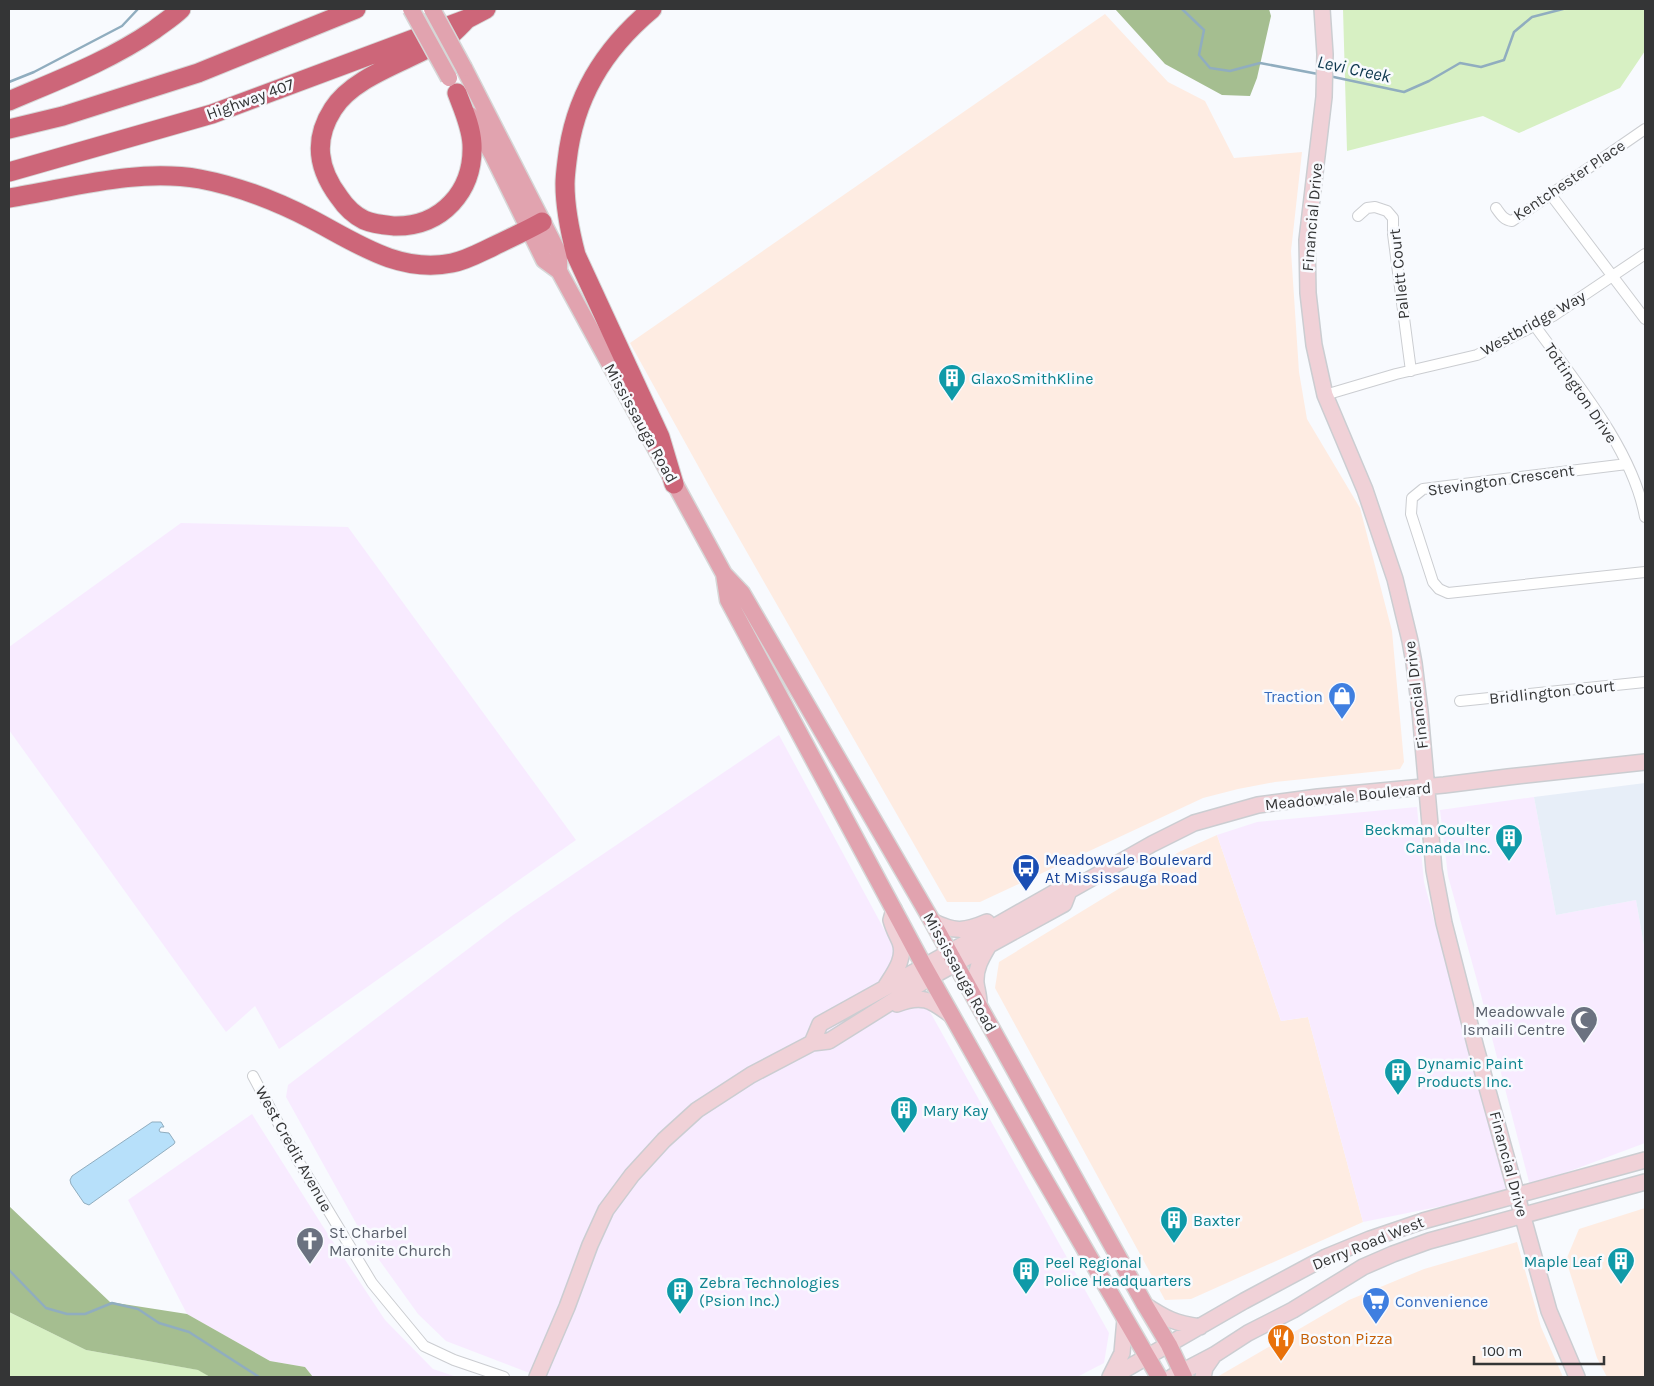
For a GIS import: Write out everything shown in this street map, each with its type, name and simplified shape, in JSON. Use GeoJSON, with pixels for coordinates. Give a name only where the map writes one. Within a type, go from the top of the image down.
{"type":"FeatureCollection","features":[{"type":"Feature","properties":{"kind":"highway"},"geometry":{"type":"LineString","coordinates":[[9,101],[103,60],[143,37],[181,9]]}},
{"type":"Feature","properties":{"kind":"highway"},"geometry":{"type":"LineString","coordinates":[[9,129],[63,116],[198,73],[356,9]]}},
{"type":"Feature","properties":{"kind":"highway","name":"Highway 407"},"geometry":{"type":"LineString","coordinates":[[9,172],[212,114],[467,18],[486,9]]}},
{"type":"Feature","properties":{"kind":"highway"},"geometry":{"type":"LineString","coordinates":[[652,9],[636,22],[603,61],[586,90],[572,126],[564,183],[570,230],[576,256],[660,437],[674,484]]}},
{"type":"Feature","properties":{"kind":"highway"},"geometry":{"type":"LineString","coordinates":[[453,86],[469,124],[472,144],[469,172],[464,187],[454,202],[433,218],[419,224],[406,226],[384,226],[364,220],[346,207],[330,186],[322,168],[321,140],[333,109],[366,79],[448,37],[467,18]]}},
{"type":"Feature","properties":{"kind":"highway"},"geometry":{"type":"LineString","coordinates":[[9,198],[137,176],[200,179],[252,193],[310,218],[358,245],[392,259],[409,264],[427,266],[453,263],[535,226]]}},
{"type":"Feature","properties":{"kind":"main road","name":"Mississauga Road"},"geometry":{"type":"LineString","coordinates":[[411,9],[453,86],[535,226]]}},
{"type":"Feature","properties":{"kind":"main road","name":"Mississauga Road"},"geometry":{"type":"LineString","coordinates":[[432,9],[464,68],[535,226],[544,260],[559,271],[724,574],[742,593],[932,921],[1169,1345],[1179,1375]]}},
{"type":"Feature","properties":{"kind":"main road","name":"Financial Drive"},"geometry":{"type":"LineString","coordinates":[[1322,9],[1325,54],[1324,97],[1307,240],[1307,270],[1314,345],[1325,395],[1365,490],[1396,579],[1414,663],[1434,870],[1444,923],[1476,1048],[1549,1311],[1577,1377]]}},
{"type":"Feature","properties":{"kind":"main road","name":"Mississauga Road"},"geometry":{"type":"LineString","coordinates":[[724,574],[728,600],[927,971],[1146,1358],[1159,1377]]}},
{"type":"Feature","properties":{"kind":"main road","name":"Meadowvale Boulevard"},"geometry":{"type":"LineString","coordinates":[[952,958],[1005,920],[1057,891],[1068,891],[1194,823],[1258,805],[1645,762]]}},
{"type":"Feature","properties":{"kind":"main road","name":"Meadowvale Boulevard"},"geometry":{"type":"LineString","coordinates":[[812,1043],[820,1024],[886,987],[927,971],[952,958],[989,945],[1064,904],[1068,891]]}},
{"type":"Feature","properties":{"kind":"main road"},"geometry":{"type":"LineString","coordinates":[[886,987],[900,962],[902,954],[900,943],[890,920],[894,909]]}},
{"type":"Feature","properties":{"kind":"main road"},"geometry":{"type":"LineString","coordinates":[[932,921],[948,929],[958,930],[974,927],[994,919],[1005,920]]}},
{"type":"Feature","properties":{"kind":"main road"},"geometry":{"type":"LineString","coordinates":[[980,1006],[976,982],[977,971],[989,945]]}},
{"type":"Feature","properties":{"kind":"main road","name":"Meadowvale Boulevard"},"geometry":{"type":"LineString","coordinates":[[537,1377],[606,1210],[632,1175],[664,1140],[697,1110],[752,1075],[812,1043],[830,1041],[884,1006],[927,971]]}},
{"type":"Feature","properties":{"kind":"main road"},"geometry":{"type":"LineString","coordinates":[[884,1006],[892,1006],[907,1000],[920,999],[936,1004],[953,1016]]}},
{"type":"Feature","properties":{"kind":"main road","name":"Derry Road West"},"geometry":{"type":"LineString","coordinates":[[1111,1377],[1244,1301],[1326,1257],[1362,1242],[1423,1220],[1645,1160]]}},
{"type":"Feature","properties":{"kind":"main road","name":"Derry Road West"},"geometry":{"type":"LineString","coordinates":[[1179,1375],[1248,1333],[1293,1310],[1363,1267],[1393,1254],[1429,1241],[1645,1182]]}},
{"type":"Feature","properties":{"kind":"main road"},"geometry":{"type":"LineString","coordinates":[[1145,1305],[1167,1320],[1200,1327]]}},
{"type":"Feature","properties":{"kind":"main road"},"geometry":{"type":"LineString","coordinates":[[1111,1377],[1122,1353],[1125,1319]]}},
{"type":"Feature","properties":{"kind":"main road"},"geometry":{"type":"LineString","coordinates":[[1203,1377],[1214,1354]]}},
{"type":"Feature","properties":{"kind":"street","name":"Kentchester Place"},"geometry":{"type":"LineString","coordinates":[[1496,208],[1504,218],[1512,221],[1645,129]]}},
{"type":"Feature","properties":{"kind":"street"},"geometry":{"type":"LineString","coordinates":[[1551,195],[1645,318]]}},
{"type":"Feature","properties":{"kind":"street","name":"Pallett Court"},"geometry":{"type":"LineString","coordinates":[[1358,216],[1367,208],[1375,207],[1386,211],[1393,218],[1393,234],[1412,371]]}},
{"type":"Feature","properties":{"kind":"street","name":"Westbridge Way"},"geometry":{"type":"LineString","coordinates":[[1325,395],[1477,355],[1553,316],[1645,254]]}},
{"type":"Feature","properties":{"kind":"street","name":"Tottington Drive"},"geometry":{"type":"LineString","coordinates":[[1535,326],[1599,414],[1627,464],[1642,502],[1645,517]]}},
{"type":"Feature","properties":{"kind":"street","name":"Stevington Crescent"},"geometry":{"type":"LineString","coordinates":[[1627,464],[1422,489],[1412,498],[1411,514],[1432,582],[1448,594],[1645,572]]}},
{"type":"Feature","properties":{"kind":"street","name":"Bridlington Court"},"geometry":{"type":"LineString","coordinates":[[1460,701],[1645,682]]}},
{"type":"Feature","properties":{"kind":"street","name":"West Credit Avenue"},"geometry":{"type":"LineString","coordinates":[[253,1076],[299,1162],[372,1283],[424,1346],[454,1360],[504,1377]]}},
{"type":"Feature","properties":{"kind":"shaded area"},"geometry":{"type":"Polygon","coordinates":[[[1105,14],[1168,82],[1205,101],[1234,158],[1302,152],[1291,251],[1299,372],[1307,419],[1360,508],[1392,631],[1404,762],[1400,769],[1275,782],[1203,798],[980,902],[947,902],[712,491],[630,343],[1105,14]]]}},
{"type":"Feature","properties":{"kind":"shaded area"},"geometry":{"type":"Polygon","coordinates":[[[181,523],[348,527],[576,840],[279,1049],[255,1006],[226,1032],[9,730],[9,647],[181,523]]]}},
{"type":"Feature","properties":{"kind":"shaded area"},"geometry":{"type":"Polygon","coordinates":[[[779,735],[885,931],[1109,1333],[1104,1363],[1077,1377],[540,1377],[446,1341],[418,1314],[367,1243],[286,1097],[288,1085],[513,915],[779,735]]]}},
{"type":"Feature","properties":{"kind":"shaded area"},"geometry":{"type":"Polygon","coordinates":[[[1645,783],[1645,951],[1636,900],[1556,915],[1534,797],[1645,783]]]}},
{"type":"Feature","properties":{"kind":"shaded area"},"geometry":{"type":"Polygon","coordinates":[[[1534,797],[1556,915],[1636,900],[1645,951],[1645,1143],[1530,1186],[1448,876],[1440,810],[1534,797]]]}},
{"type":"Feature","properties":{"kind":"shaded area"},"geometry":{"type":"Polygon","coordinates":[[[1417,807],[1424,882],[1507,1193],[1363,1222],[1308,1017],[1281,1021],[1217,835],[1257,822],[1417,807]]]}},
{"type":"Feature","properties":{"kind":"shaded area"},"geometry":{"type":"Polygon","coordinates":[[[1217,835],[1281,1021],[1308,1017],[1363,1222],[1191,1299],[1165,1300],[995,988],[999,962],[1179,852],[1217,835]]]}},
{"type":"Feature","properties":{"kind":"shaded area"},"geometry":{"type":"Polygon","coordinates":[[[252,1114],[385,1320],[433,1369],[457,1377],[313,1377],[305,1367],[270,1361],[187,1314],[128,1200],[252,1114]]]}},
{"type":"Feature","properties":{"kind":"shaded area"},"geometry":{"type":"Polygon","coordinates":[[[1645,1208],[1645,1377],[1607,1377],[1597,1358],[1566,1260],[1579,1229],[1645,1208]]]}},
{"type":"Feature","properties":{"kind":"shaded area"},"geometry":{"type":"Polygon","coordinates":[[[1517,1242],[1541,1327],[1563,1377],[1217,1377],[1349,1300],[1424,1269],[1517,1242]]]}},
{"type":"Feature","properties":{"kind":"green space"},"geometry":{"type":"Polygon","coordinates":[[[1115,9],[1269,9],[1271,16],[1257,78],[1250,96],[1222,95],[1165,64],[1115,9]]]}},
{"type":"Feature","properties":{"kind":"green space"},"geometry":{"type":"Polygon","coordinates":[[[1343,9],[1645,9],[1645,51],[1620,88],[1519,133],[1483,116],[1347,151],[1343,9]]]}},
{"type":"Feature","properties":{"kind":"green space"},"geometry":{"type":"Polygon","coordinates":[[[9,1206],[110,1302],[187,1314],[270,1361],[305,1367],[313,1377],[210,1377],[198,1370],[86,1350],[9,1312],[9,1206]]]}},
{"type":"Feature","properties":{"kind":"green space"},"geometry":{"type":"Polygon","coordinates":[[[9,1312],[86,1350],[199,1370],[210,1377],[9,1377],[9,1312]]]}},
{"type":"Feature","properties":{"kind":"water"},"geometry":{"type":"Polygon","coordinates":[[[152,1122],[161,1122],[164,1127],[161,1127],[160,1132],[169,1133],[175,1142],[174,1144],[89,1205],[84,1203],[71,1184],[72,1176],[152,1122]]]}},
{"type":"Feature","properties":{"kind":"waterway"},"geometry":{"type":"LineString","coordinates":[[9,82],[34,72],[122,26],[138,9]]}},
{"type":"Feature","properties":{"kind":"waterway","name":"Levi Creek"},"geometry":{"type":"LineString","coordinates":[[1182,9],[1204,30],[1199,55],[1210,68],[1230,71],[1260,63],[1318,74]]}},
{"type":"Feature","properties":{"kind":"waterway","name":"Levi Creek"},"geometry":{"type":"LineString","coordinates":[[1329,76],[1404,92],[1429,81],[1460,63],[1481,67],[1504,60],[1514,32],[1532,17],[1563,9]]}},
{"type":"Feature","properties":{"kind":"waterway"},"geometry":{"type":"LineString","coordinates":[[9,1270],[46,1308],[67,1314],[85,1314],[112,1303],[138,1309],[159,1323],[189,1332],[259,1377]]}},
{"type":"Feature","properties":{"kind":"place","name":"GlaxoSmithKline"},"geometry":{"type":"Point","coordinates":[952,402]}},
{"type":"Feature","properties":{"kind":"place","name":"Traction"},"geometry":{"type":"Point","coordinates":[1342,720]}},
{"type":"Feature","properties":{"kind":"place","name":"Beckman Coulter Canada Inc."},"geometry":{"type":"Point","coordinates":[1509,862]}},
{"type":"Feature","properties":{"kind":"place","name":"Meadowvale Boulevard At Mississauga Road"},"geometry":{"type":"Point","coordinates":[1026,892]}},
{"type":"Feature","properties":{"kind":"place","name":"Meadowvale Ismaili Centre"},"geometry":{"type":"Point","coordinates":[1584,1044]}},
{"type":"Feature","properties":{"kind":"place","name":"Dynamic Paint Products Inc."},"geometry":{"type":"Point","coordinates":[1398,1096]}},
{"type":"Feature","properties":{"kind":"place","name":"Mary Kay"},"geometry":{"type":"Point","coordinates":[904,1134]}},
{"type":"Feature","properties":{"kind":"place","name":"Baxter"},"geometry":{"type":"Point","coordinates":[1174,1244]}},
{"type":"Feature","properties":{"kind":"place","name":"St. Charbel Maronite Church"},"geometry":{"type":"Point","coordinates":[310,1265]}},
{"type":"Feature","properties":{"kind":"place","name":"Maple Leaf"},"geometry":{"type":"Point","coordinates":[1621,1285]}},
{"type":"Feature","properties":{"kind":"place","name":"Peel Regional Police Headquarters"},"geometry":{"type":"Point","coordinates":[1026,1295]}},
{"type":"Feature","properties":{"kind":"place","name":"Zebra Technologies (Psion Inc.)"},"geometry":{"type":"Point","coordinates":[680,1315]}},
{"type":"Feature","properties":{"kind":"place","name":"Convenience"},"geometry":{"type":"Point","coordinates":[1376,1325]}},
{"type":"Feature","properties":{"kind":"place","name":"Boston Pizza"},"geometry":{"type":"Point","coordinates":[1281,1362]}}]}
